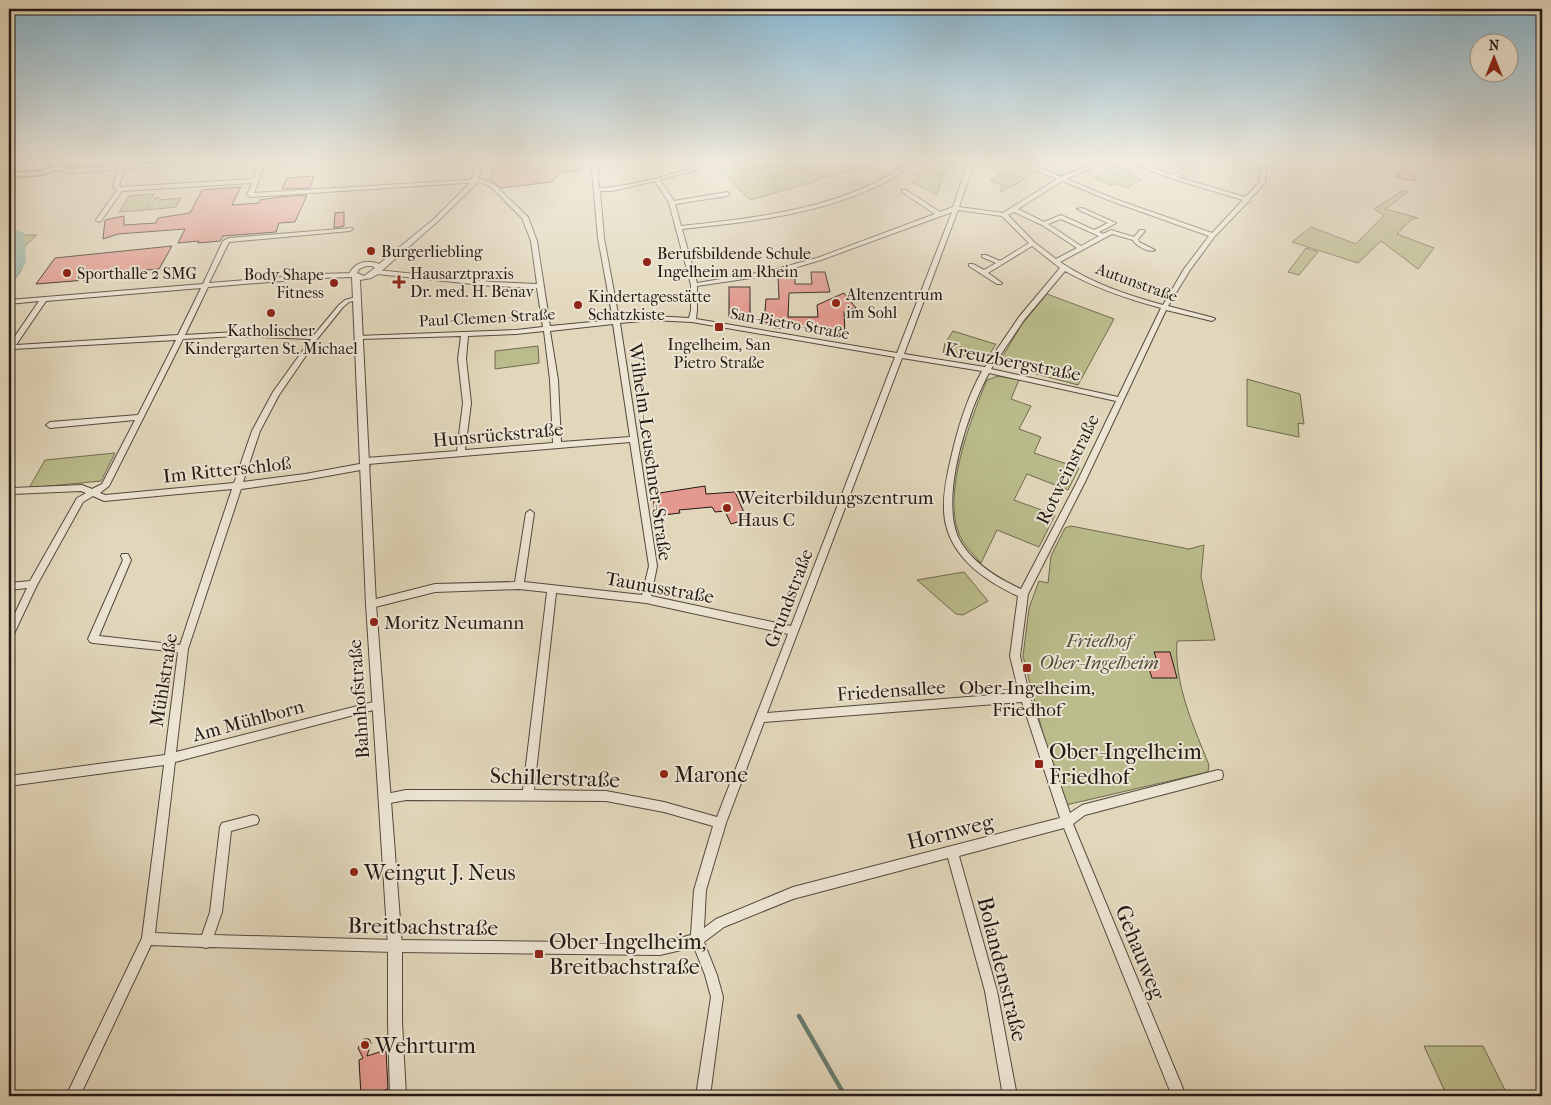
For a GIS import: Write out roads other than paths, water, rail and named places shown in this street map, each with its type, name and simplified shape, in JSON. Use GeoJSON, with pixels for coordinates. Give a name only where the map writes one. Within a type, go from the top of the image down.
{"type":"FeatureCollection","features":[{"type":"Feature","properties":{"kind":"street"},"geometry":{"type":"LineString","coordinates":[[99,220],[105,212]]}},
{"type":"Feature","properties":{"kind":"street"},"geometry":{"type":"LineString","coordinates":[[356,299],[375,270],[446,212]]}},
{"type":"Feature","properties":{"kind":"street"},"geometry":{"type":"LineString","coordinates":[[519,212],[525,217],[534,241],[554,380],[557,445]]}},
{"type":"Feature","properties":{"kind":"street","name":"Wilhelm-Leuschner-Straße"},"geometry":{"type":"LineString","coordinates":[[598,212],[652,566],[646,599]]}},
{"type":"Feature","properties":{"kind":"street"},"geometry":{"type":"LineString","coordinates":[[674,212],[694,285],[692,320]]}},
{"type":"Feature","properties":{"kind":"street"},"geometry":{"type":"LineString","coordinates":[[678,228],[752,219],[785,212]]}},
{"type":"Feature","properties":{"kind":"street"},"geometry":{"type":"LineString","coordinates":[[935,212],[939,214]]}},
{"type":"Feature","properties":{"kind":"street"},"geometry":{"type":"LineString","coordinates":[[694,285],[778,271],[819,259],[946,212]]}},
{"type":"Feature","properties":{"kind":"street","name":"Grundstraße"},"geometry":{"type":"LineString","coordinates":[[697,940],[700,890],[720,823],[955,212]]}},
{"type":"Feature","properties":{"kind":"street"},"geometry":{"type":"LineString","coordinates":[[980,212],[1004,215],[1009,212]]}},
{"type":"Feature","properties":{"kind":"street","name":"Autunstraße"},"geometry":{"type":"LineString","coordinates":[[1018,212],[1044,224],[1081,248]]}},
{"type":"Feature","properties":{"kind":"street","name":"Autunstraße"},"geometry":{"type":"LineString","coordinates":[[1087,212],[1113,222],[1094,232]]}},
{"type":"Feature","properties":{"kind":"street"},"geometry":{"type":"LineString","coordinates":[[1146,212],[1213,235]]}},
{"type":"Feature","properties":{"kind":"street","name":"Rotweinstraße"},"geometry":{"type":"LineString","coordinates":[[1067,822],[1025,697],[1015,656],[1023,594],[1164,308],[1186,269],[1213,235],[1236,212]]}},
{"type":"Feature","properties":{"kind":"street","name":"Autunstraße"},"geometry":{"type":"LineString","coordinates":[[1004,215],[1032,244],[1064,268],[1106,288],[1164,308],[1212,319]]}},
{"type":"Feature","properties":{"kind":"street","name":"Autunstraße"},"geometry":{"type":"LineString","coordinates":[[1044,224],[1061,217],[1103,236]]}},
{"type":"Feature","properties":{"kind":"street"},"geometry":{"type":"LineString","coordinates":[[9,635],[33,584],[80,500],[105,486],[228,240],[350,229]]}},
{"type":"Feature","properties":{"kind":"street"},"geometry":{"type":"LineString","coordinates":[[1135,239],[1142,231]]}},
{"type":"Feature","properties":{"kind":"street","name":"Autunstraße"},"geometry":{"type":"LineString","coordinates":[[1056,262],[1111,232],[1135,239],[1137,243],[1152,250]]}},
{"type":"Feature","properties":{"kind":"street"},"geometry":{"type":"LineString","coordinates":[[984,273],[1032,244]]}},
{"type":"Feature","properties":{"kind":"street"},"geometry":{"type":"LineString","coordinates":[[984,256],[1000,263]]}},
{"type":"Feature","properties":{"kind":"street"},"geometry":{"type":"LineString","coordinates":[[355,274],[362,265],[375,270],[492,284],[541,286]]}},
{"type":"Feature","properties":{"kind":"street"},"geometry":{"type":"LineString","coordinates":[[971,265],[999,283]]}},
{"type":"Feature","properties":{"kind":"street"},"geometry":{"type":"LineString","coordinates":[[1023,594],[993,578],[974,563],[960,548],[949,523],[947,509],[960,436],[966,415],[987,370],[1028,308],[1064,268]]}},
{"type":"Feature","properties":{"kind":"street"},"geometry":{"type":"LineString","coordinates":[[9,302],[355,274],[375,270]]}},
{"type":"Feature","properties":{"kind":"street","name":"Bahnhofstraße"},"geometry":{"type":"LineString","coordinates":[[355,274],[377,705],[395,946],[395,1022],[398,1096]]}},
{"type":"Feature","properties":{"kind":"street","name":"Mühlstraße"},"geometry":{"type":"LineString","coordinates":[[72,1096],[148,939],[183,649],[256,431],[276,394],[316,337],[344,303],[356,299]]}},
{"type":"Feature","properties":{"kind":"street"},"geometry":{"type":"LineString","coordinates":[[10,349],[42,300]]}},
{"type":"Feature","properties":{"kind":"street","name":"San-Pietro-Straße"},"geometry":{"type":"LineString","coordinates":[[616,320],[652,318],[692,320],[900,356]]}},
{"type":"Feature","properties":{"kind":"street","name":"Paul-Clemen-Straße"},"geometry":{"type":"LineString","coordinates":[[359,337],[546,330],[616,320]]}},
{"type":"Feature","properties":{"kind":"street"},"geometry":{"type":"LineString","coordinates":[[460,454],[467,403],[462,359],[465,333]]}},
{"type":"Feature","properties":{"kind":"street"},"geometry":{"type":"LineString","coordinates":[[10,349],[236,334],[316,337]]}},
{"type":"Feature","properties":{"kind":"street","name":"Kreuzbergstraße"},"geometry":{"type":"LineString","coordinates":[[900,356],[987,370],[1120,400]]}},
{"type":"Feature","properties":{"kind":"street"},"geometry":{"type":"LineString","coordinates":[[50,424],[139,417]]}},
{"type":"Feature","properties":{"kind":"street","name":"Hunsrückstraße"},"geometry":{"type":"LineString","coordinates":[[366,464],[633,439]]}},
{"type":"Feature","properties":{"kind":"street","name":"Im Ritterschloß"},"geometry":{"type":"LineString","coordinates":[[12,492],[82,488],[104,498],[238,486],[304,477],[366,464]]}},
{"type":"Feature","properties":{"kind":"street"},"geometry":{"type":"LineString","coordinates":[[519,585],[530,514]]}},
{"type":"Feature","properties":{"kind":"street"},"geometry":{"type":"LineString","coordinates":[[125,556],[126,560],[93,639],[183,649]]}},
{"type":"Feature","properties":{"kind":"street"},"geometry":{"type":"LineString","coordinates":[[9,586],[33,584]]}},
{"type":"Feature","properties":{"kind":"street","name":"Taunusstraße"},"geometry":{"type":"LineString","coordinates":[[371,604],[435,588],[519,585],[646,599],[794,631]]}},
{"type":"Feature","properties":{"kind":"street"},"geometry":{"type":"LineString","coordinates":[[528,794],[552,588]]}},
{"type":"Feature","properties":{"kind":"street","name":"Friedensallee"},"geometry":{"type":"LineString","coordinates":[[760,718],[1025,697]]}},
{"type":"Feature","properties":{"kind":"street","name":"Am Mühlborn"},"geometry":{"type":"LineString","coordinates":[[9,781],[169,759],[377,705]]}},
{"type":"Feature","properties":{"kind":"street","name":"Hornweg"},"geometry":{"type":"LineString","coordinates":[[697,940],[720,923],[793,892],[1067,822],[1082,810],[1218,775]]}},
{"type":"Feature","properties":{"kind":"street","name":"Schillerstraße"},"geometry":{"type":"LineString","coordinates":[[385,799],[398,795],[528,794],[606,796],[664,807],[720,823]]}},
{"type":"Feature","properties":{"kind":"street"},"geometry":{"type":"LineString","coordinates":[[206,942],[216,912],[226,827],[253,820]]}},
{"type":"Feature","properties":{"kind":"street","name":"Gehauweg"},"geometry":{"type":"LineString","coordinates":[[1067,822],[1179,1096]]}},
{"type":"Feature","properties":{"kind":"street","name":"Bolandenstraße"},"geometry":{"type":"LineString","coordinates":[[952,852],[991,990],[1010,1096]]}},
{"type":"Feature","properties":{"kind":"street","name":"Breitbachstraße"},"geometry":{"type":"LineString","coordinates":[[148,939],[395,946],[660,949],[697,940]]}},
{"type":"Feature","properties":{"kind":"street"},"geometry":{"type":"LineString","coordinates":[[697,940],[712,975],[717,997],[703,1096]]}},
{"type":"Feature","properties":{"kind":"waterway"},"geometry":{"type":"LineString","coordinates":[[9,230],[18,233],[20,262],[9,278]]}},
{"type":"Feature","properties":{"kind":"waterway"},"geometry":{"type":"LineString","coordinates":[[799,1016],[845,1096]]}},
{"type":"Feature","properties":{"kind":"place","name":"Burgerliebling"},"geometry":{"type":"Point","coordinates":[371,251]}},
{"type":"Feature","properties":{"kind":"place","name":"Berufsbildende Schule Ingelheim am Rhein"},"geometry":{"type":"Point","coordinates":[647,262]}},
{"type":"Feature","properties":{"kind":"place","name":"Sporthalle 2 SMG"},"geometry":{"type":"Point","coordinates":[67,273]}},
{"type":"Feature","properties":{"kind":"place","name":"Hausarztpraxis Dr. med. H. Benav"},"geometry":{"type":"Point","coordinates":[399,282]}},
{"type":"Feature","properties":{"kind":"place","name":"Body Shape Fitness"},"geometry":{"type":"Point","coordinates":[334,283]}},
{"type":"Feature","properties":{"kind":"place","name":"Altenzentrum im Sohl"},"geometry":{"type":"Point","coordinates":[836,303]}},
{"type":"Feature","properties":{"kind":"place","name":"Kindertagesstätte Schatzkiste"},"geometry":{"type":"Point","coordinates":[578,305]}},
{"type":"Feature","properties":{"kind":"place","name":"Katholischer Kindergarten St. Michael"},"geometry":{"type":"Point","coordinates":[271,313]}},
{"type":"Feature","properties":{"kind":"place","name":"Ingelheim, San Pietro Straße"},"geometry":{"type":"Point","coordinates":[719,327]}},
{"type":"Feature","properties":{"kind":"place","name":"Weiterbildungszentrum Haus C"},"geometry":{"type":"Point","coordinates":[727,508]}},
{"type":"Feature","properties":{"kind":"place","name":"Moritz Neumann"},"geometry":{"type":"Point","coordinates":[374,622]}},
{"type":"Feature","properties":{"kind":"place","name":"Ober-Ingelheim, Friedhof"},"geometry":{"type":"Point","coordinates":[1027,668]}},
{"type":"Feature","properties":{"kind":"place","name":"Ober-Ingelheim Friedhof"},"geometry":{"type":"Point","coordinates":[1039,764]}},
{"type":"Feature","properties":{"kind":"place","name":"Marone"},"geometry":{"type":"Point","coordinates":[664,774]}},
{"type":"Feature","properties":{"kind":"place","name":"Weingut J. Neus"},"geometry":{"type":"Point","coordinates":[354,872]}},
{"type":"Feature","properties":{"kind":"place","name":"Ober-Ingelheim, Breitbachstraße"},"geometry":{"type":"Point","coordinates":[539,954]}},
{"type":"Feature","properties":{"kind":"place","name":"Wehrturm"},"geometry":{"type":"Point","coordinates":[365,1045]}},
{"type":"Feature","properties":{"kind":"park label","name":"Friedhof Ober-Ingelheim"},"geometry":{"type":"Point","coordinates":[1099,651]}}]}
